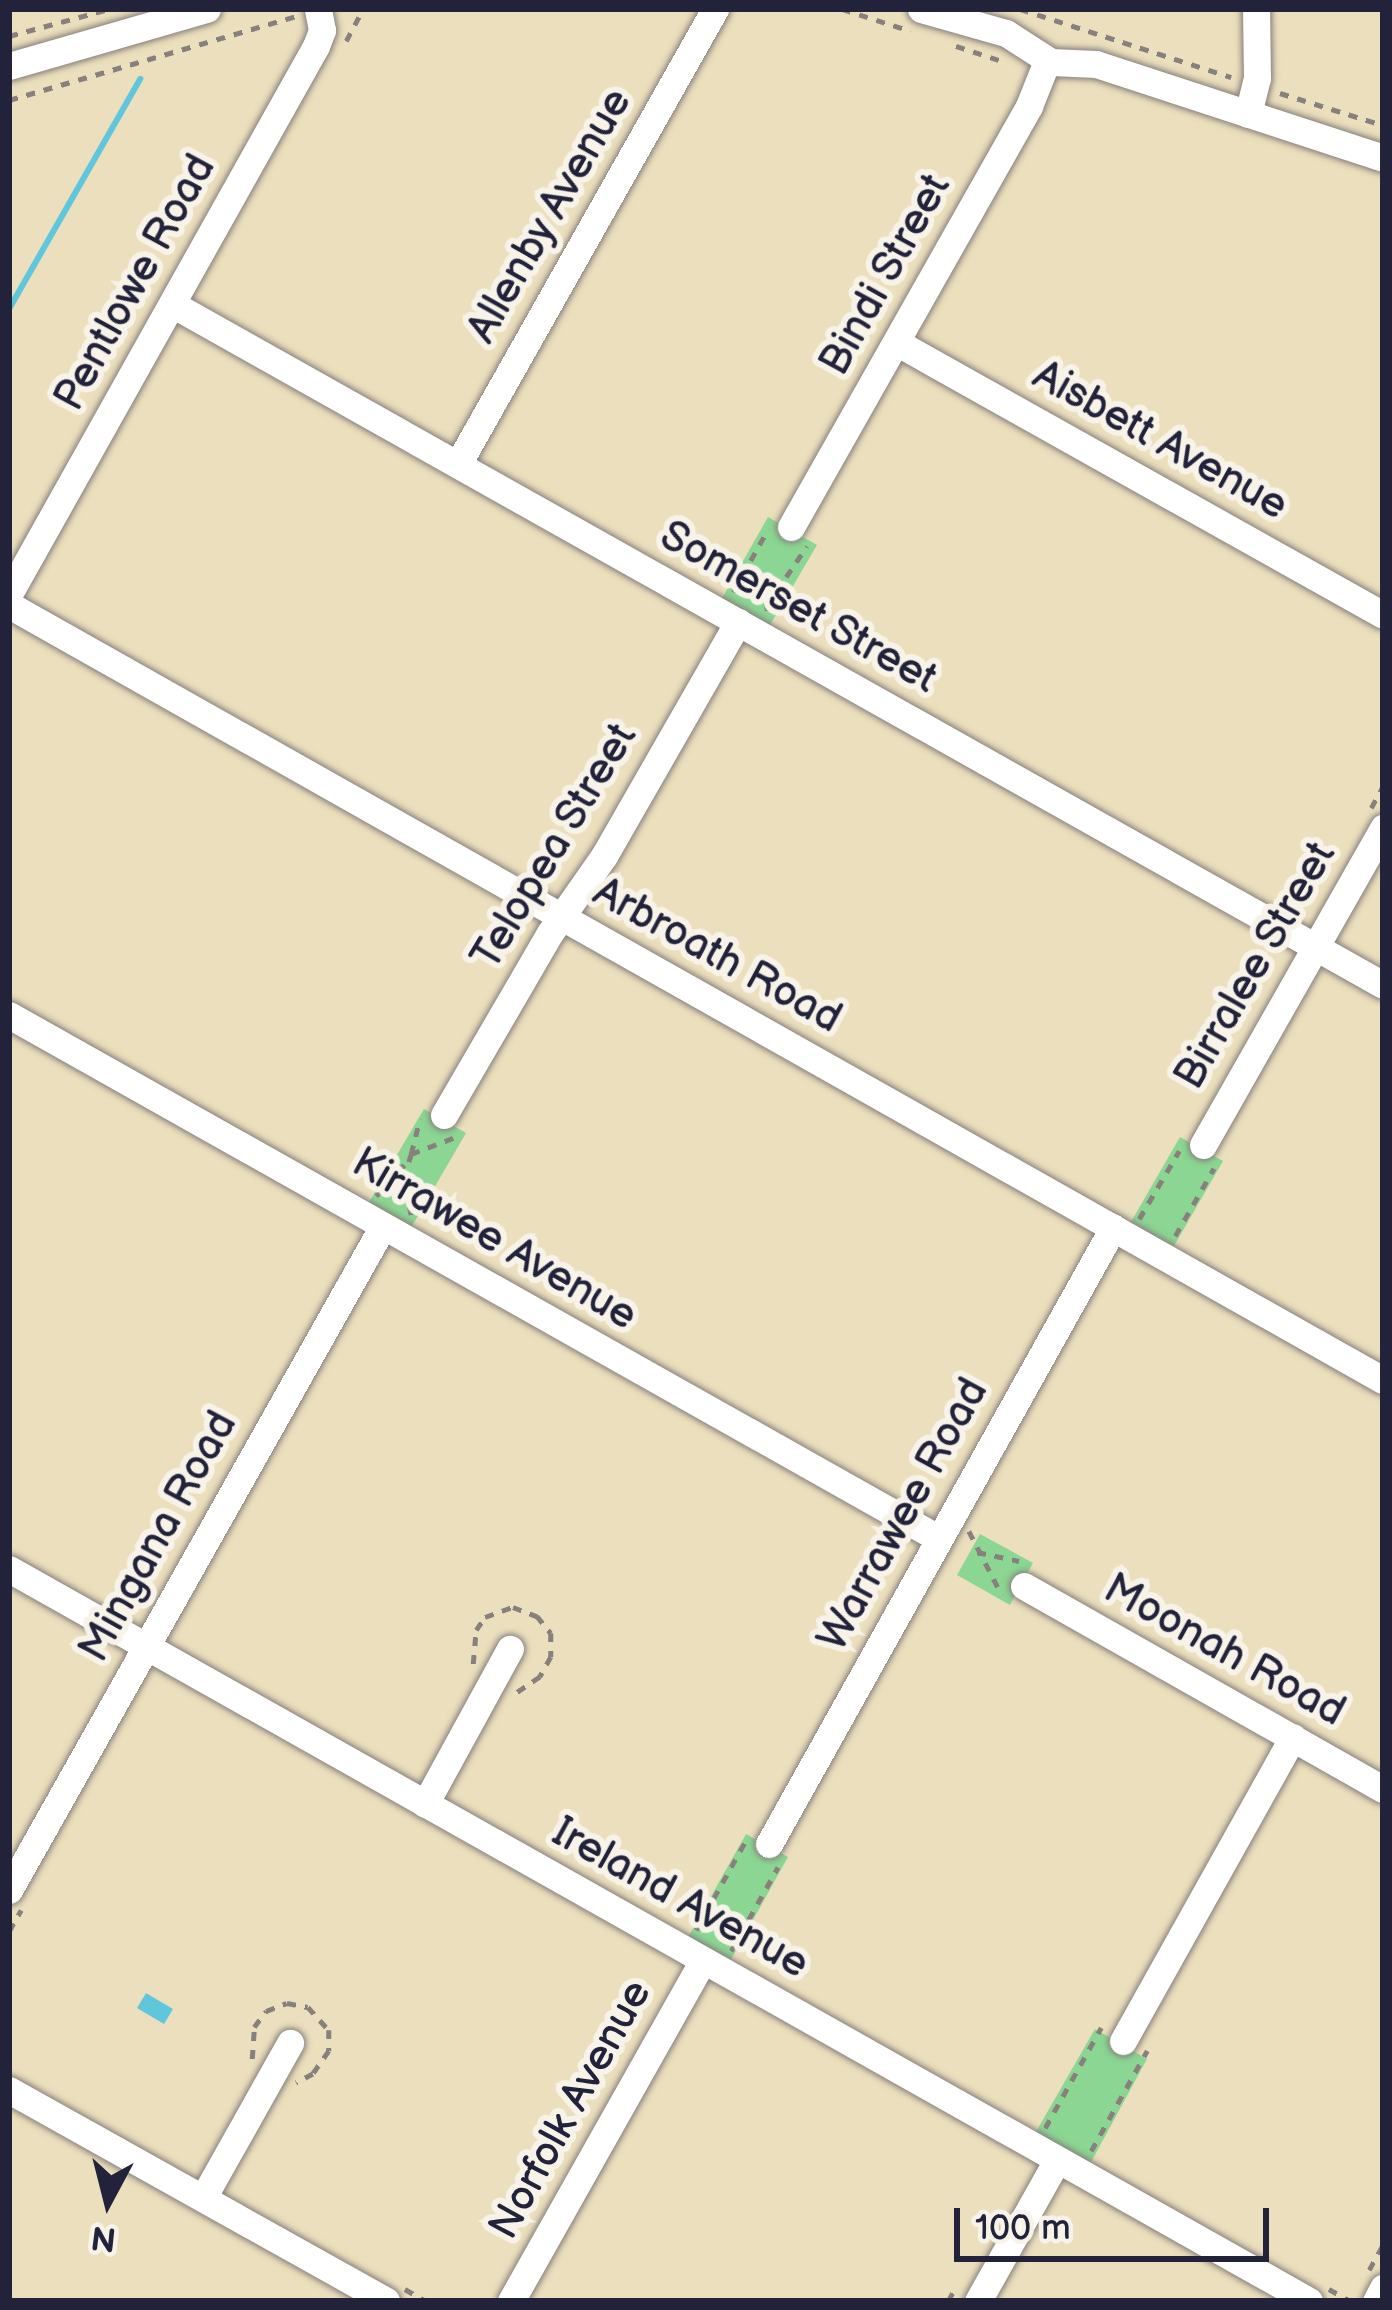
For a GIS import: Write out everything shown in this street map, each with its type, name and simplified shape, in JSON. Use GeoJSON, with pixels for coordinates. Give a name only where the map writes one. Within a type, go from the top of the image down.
{"type":"FeatureCollection","features":[{"type":"Feature","properties":{"kind":"street"},"geometry":{"type":"LineString","coordinates":[[9,66],[151,18],[207,9]]}},
{"type":"Feature","properties":{"kind":"street","name":"Allenby Avenue"},"geometry":{"type":"LineString","coordinates":[[458,464],[715,9]]}},
{"type":"Feature","properties":{"kind":"street"},"geometry":{"type":"LineString","coordinates":[[921,9],[1006,33],[1047,61],[1096,64],[1383,158]]}},
{"type":"Feature","properties":{"kind":"street"},"geometry":{"type":"LineString","coordinates":[[1248,114],[1256,78],[1256,9]]}},
{"type":"Feature","properties":{"kind":"street","name":"Pentlowe Road"},"geometry":{"type":"LineString","coordinates":[[9,594],[320,39],[312,11]]}},
{"type":"Feature","properties":{"kind":"street","name":"Bindi Street"},"geometry":{"type":"LineString","coordinates":[[791,527],[1029,106],[1047,61]]}},
{"type":"Feature","properties":{"kind":"street","name":"Somerset Street"},"geometry":{"type":"LineString","coordinates":[[172,304],[750,622],[1383,985]]}},
{"type":"Feature","properties":{"kind":"street","name":"Aisbett Avenue"},"geometry":{"type":"LineString","coordinates":[[896,342],[1383,615]]}},
{"type":"Feature","properties":{"kind":"street","name":"Arbroath Road"},"geometry":{"type":"LineString","coordinates":[[9,605],[1383,1380]]}},
{"type":"Feature","properties":{"kind":"street","name":"Telopea Street"},"geometry":{"type":"LineString","coordinates":[[444,1115],[562,916],[750,622]]}},
{"type":"Feature","properties":{"kind":"street","name":"Birralee Street"},"geometry":{"type":"LineString","coordinates":[[1202,1145],[1383,828]]}},
{"type":"Feature","properties":{"kind":"street","name":"Kirrawee Avenue"},"geometry":{"type":"LineString","coordinates":[[9,1015],[377,1216],[938,1538]]}},
{"type":"Feature","properties":{"kind":"street","name":"Mingana Road"},"geometry":{"type":"LineString","coordinates":[[9,1890],[377,1216]]}},
{"type":"Feature","properties":{"kind":"street","name":"Warrawee Road"},"geometry":{"type":"LineString","coordinates":[[769,1844],[1113,1228]]}},
{"type":"Feature","properties":{"kind":"street","name":"Ireland Avenue"},"geometry":{"type":"LineString","coordinates":[[9,1569],[1309,2301]]}},
{"type":"Feature","properties":{"kind":"street","name":"Moonah Road"},"geometry":{"type":"LineString","coordinates":[[1024,1586],[1383,1789]]}},
{"type":"Feature","properties":{"kind":"street"},"geometry":{"type":"LineString","coordinates":[[425,1804],[510,1649]]}},
{"type":"Feature","properties":{"kind":"street"},"geometry":{"type":"LineString","coordinates":[[1123,2041],[1293,1737]]}},
{"type":"Feature","properties":{"kind":"street","name":"Norfolk Avenue"},"geometry":{"type":"LineString","coordinates":[[511,2301],[703,1960]]}},
{"type":"Feature","properties":{"kind":"street"},"geometry":{"type":"LineString","coordinates":[[203,2198],[290,2043]]}},
{"type":"Feature","properties":{"kind":"street"},"geometry":{"type":"LineString","coordinates":[[9,2090],[386,2301]]}},
{"type":"Feature","properties":{"kind":"street"},"geometry":{"type":"LineString","coordinates":[[978,2301],[1057,2160]]}},
{"type":"Feature","properties":{"kind":"street"},"geometry":{"type":"LineString","coordinates":[[1376,2301],[1383,2288]]}},
{"type":"Feature","properties":{"kind":"path"},"geometry":{"type":"LineString","coordinates":[[9,36],[109,9]]}},
{"type":"Feature","properties":{"kind":"path"},"geometry":{"type":"LineString","coordinates":[[1020,9],[1235,79]]}},
{"type":"Feature","properties":{"kind":"path"},"geometry":{"type":"LineString","coordinates":[[9,100],[312,11]]}},
{"type":"Feature","properties":{"kind":"path"},"geometry":{"type":"LineString","coordinates":[[1276,92],[1383,125]]}},
{"type":"Feature","properties":{"kind":"path"},"geometry":{"type":"LineString","coordinates":[[750,622],[770,605],[763,584]]}},
{"type":"Feature","properties":{"kind":"path"},"geometry":{"type":"LineString","coordinates":[[377,1216],[391,1173],[406,1164]]}},
{"type":"Feature","properties":{"kind":"green space"},"geometry":{"type":"Polygon","coordinates":[[[768,517],[817,545],[763,637],[716,609],[768,517]]]}},
{"type":"Feature","properties":{"kind":"green space"},"geometry":{"type":"Polygon","coordinates":[[[424,1109],[466,1133],[405,1238],[362,1214],[424,1109]]]}},
{"type":"Feature","properties":{"kind":"green space"},"geometry":{"type":"Polygon","coordinates":[[[1180,1137],[1223,1161],[1167,1258],[1124,1234],[1180,1137]]]}},
{"type":"Feature","properties":{"kind":"green space"},"geometry":{"type":"Polygon","coordinates":[[[980,1534],[1033,1563],[1010,1605],[957,1575],[980,1534]]]}},
{"type":"Feature","properties":{"kind":"green space"},"geometry":{"type":"Polygon","coordinates":[[[746,1834],[788,1857],[724,1972],[682,1948],[746,1834]]]}},
{"type":"Feature","properties":{"kind":"green space"},"geometry":{"type":"Polygon","coordinates":[[[1095,2029],[1147,2059],[1084,2175],[1029,2144],[1095,2029]]]}},
{"type":"Feature","properties":{"kind":"water"},"geometry":{"type":"Polygon","coordinates":[[[146,1993],[173,2009],[164,2024],[137,2008],[146,1993]]]}},
{"type":"Feature","properties":{"kind":"waterway"},"geometry":{"type":"LineString","coordinates":[[9,309],[140,79]]}}]}
